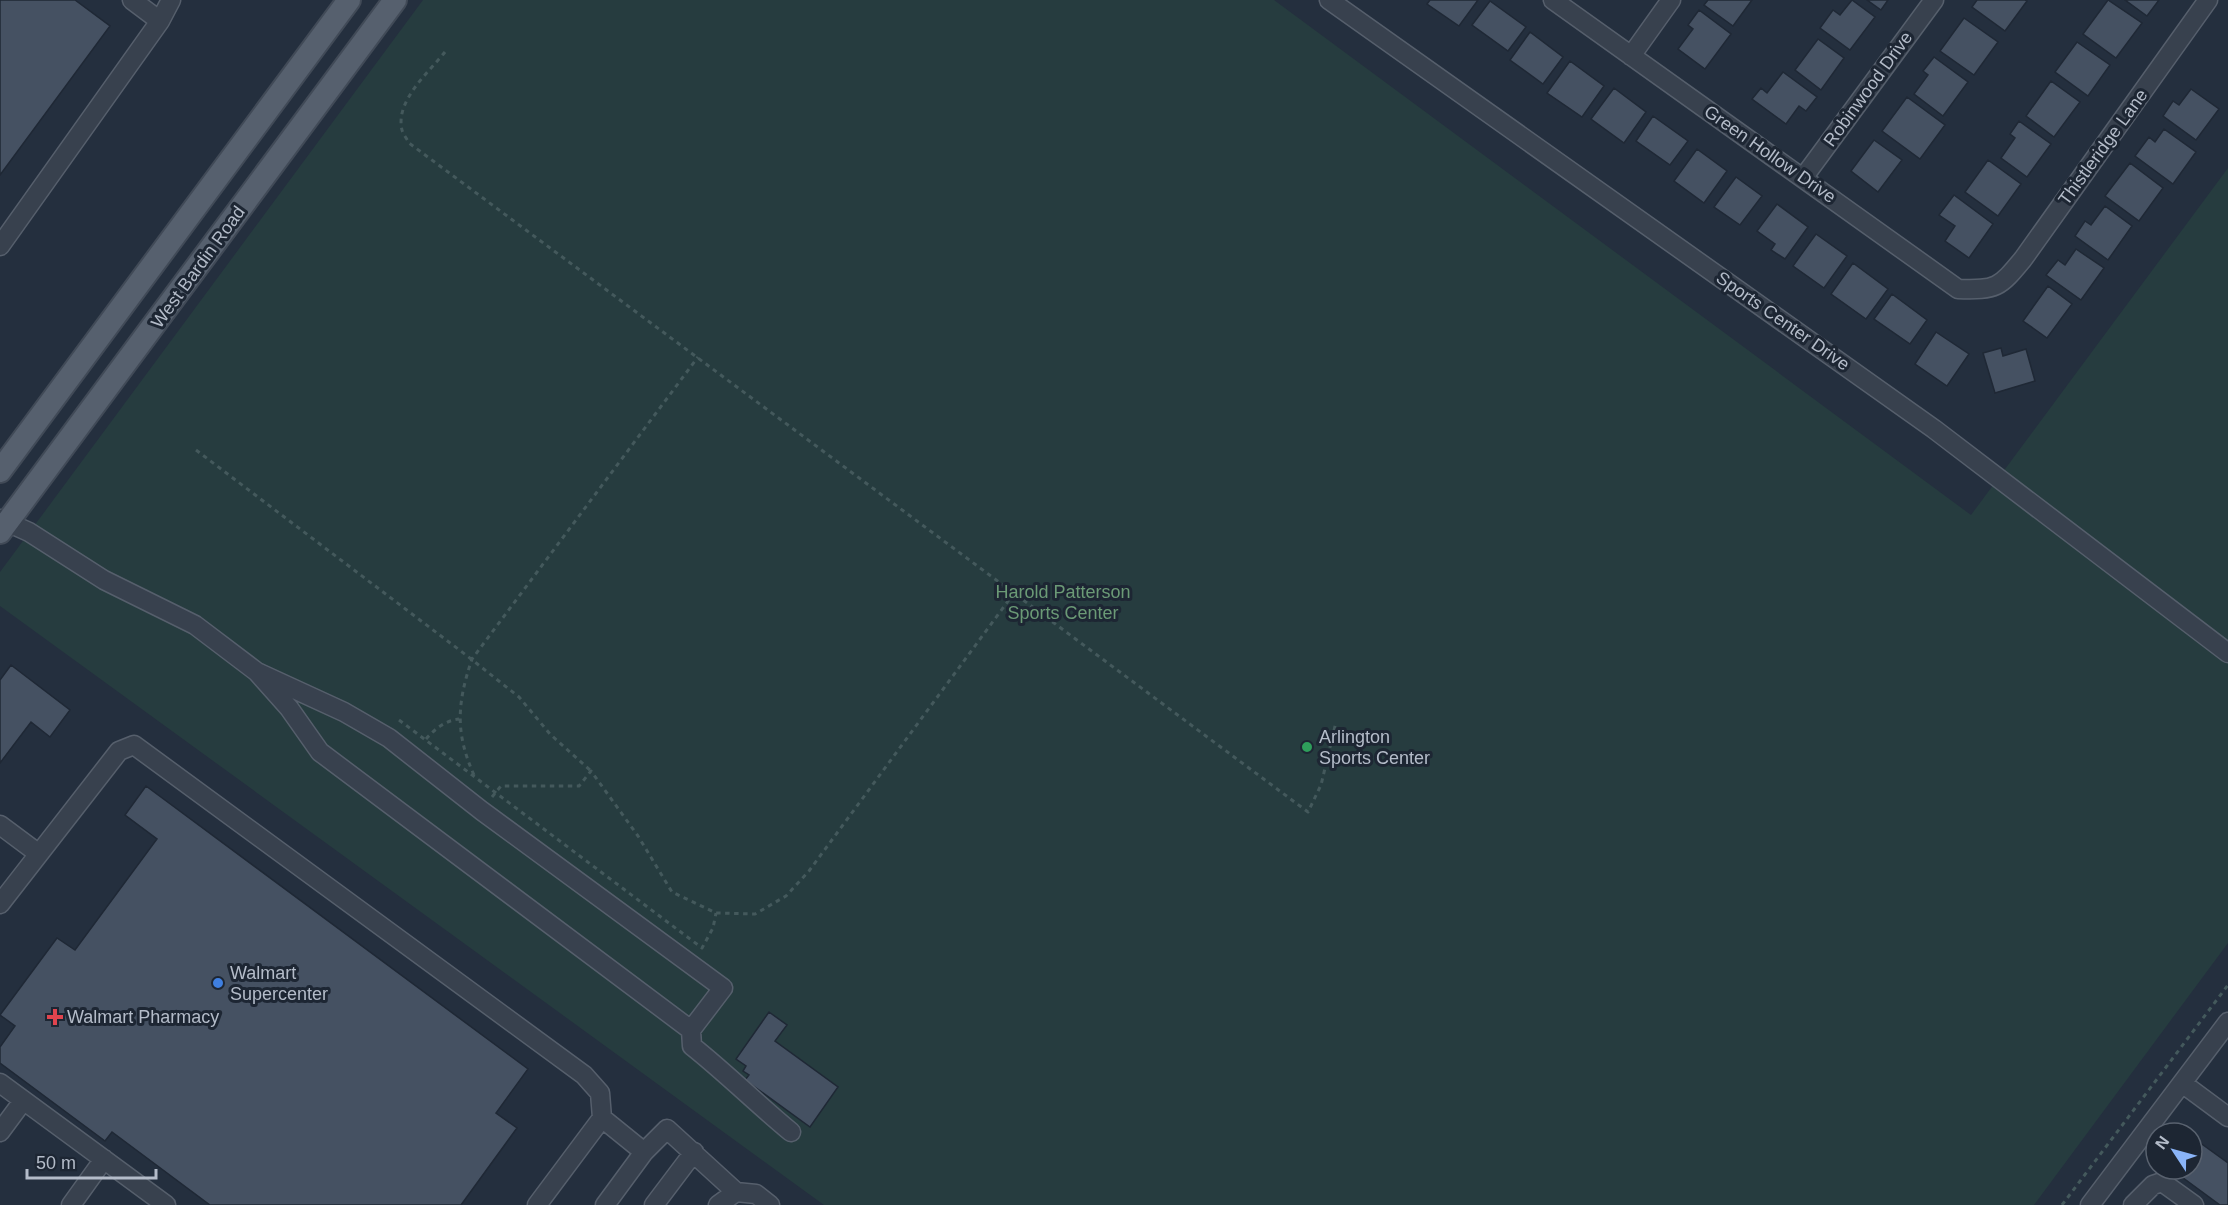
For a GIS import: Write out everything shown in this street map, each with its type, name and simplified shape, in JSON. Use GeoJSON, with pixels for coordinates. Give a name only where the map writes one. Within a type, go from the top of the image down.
{"type":"FeatureCollection","features":[{"type":"Feature","properties":{"kind":"main road","name":"West Bardin Road"},"geometry":{"type":"LineString","coordinates":[[0,471],[345,0]]}},
{"type":"Feature","properties":{"kind":"main road"},"geometry":{"type":"LineString","coordinates":[[345,0],[377,23]]}},
{"type":"Feature","properties":{"kind":"main road","name":"West Bardin Road"},"geometry":{"type":"LineString","coordinates":[[2,525],[162,317],[395,0]]}},
{"type":"Feature","properties":{"kind":"street"},"geometry":{"type":"LineString","coordinates":[[132,0],[160,21]]}},
{"type":"Feature","properties":{"kind":"street"},"geometry":{"type":"LineString","coordinates":[[0,246],[160,21],[171,0]]}},
{"type":"Feature","properties":{"kind":"street","name":"Sports Center Drive"},"geometry":{"type":"LineString","coordinates":[[1329,0],[1934,429],[2228,653]]}},
{"type":"Feature","properties":{"kind":"street","name":"Green Hollow Drive"},"geometry":{"type":"LineString","coordinates":[[1553,0],[1959,289],[1987,290],[1992,288]]}},
{"type":"Feature","properties":{"kind":"street"},"geometry":{"type":"LineString","coordinates":[[1631,56],[1671,0]]}},
{"type":"Feature","properties":{"kind":"street","name":"Robinwood Drive"},"geometry":{"type":"LineString","coordinates":[[1803,178],[1934,0]]}},
{"type":"Feature","properties":{"kind":"street","name":"Thistleridge Lane"},"geometry":{"type":"LineString","coordinates":[[1992,288],[2004,282],[2023,259],[2208,0]]}},
{"type":"Feature","properties":{"kind":"street"},"geometry":{"type":"LineString","coordinates":[[2,525],[29,532],[104,580],[195,625],[257,672],[289,708],[320,752],[690,1030]]}},
{"type":"Feature","properties":{"kind":"street"},"geometry":{"type":"LineString","coordinates":[[257,672],[344,712],[389,738],[482,811],[723,988],[690,1030],[692,1046],[723,1070],[753,1100],[791,1132]]}},
{"type":"Feature","properties":{"kind":"street"},"geometry":{"type":"LineString","coordinates":[[0,904],[119,751],[134,746],[584,1075],[600,1093],[602,1118],[537,1205]]}},
{"type":"Feature","properties":{"kind":"street"},"geometry":{"type":"LineString","coordinates":[[0,825],[39,854]]}},
{"type":"Feature","properties":{"kind":"street"},"geometry":{"type":"LineString","coordinates":[[2090,1205],[2228,1022]]}},
{"type":"Feature","properties":{"kind":"street"},"geometry":{"type":"LineString","coordinates":[[0,1083],[166,1205]]}},
{"type":"Feature","properties":{"kind":"street"},"geometry":{"type":"LineString","coordinates":[[2182,1083],[2228,1117]]}},
{"type":"Feature","properties":{"kind":"street"},"geometry":{"type":"LineString","coordinates":[[0,1132],[23,1101]]}},
{"type":"Feature","properties":{"kind":"street"},"geometry":{"type":"LineString","coordinates":[[602,1118],[644,1152]]}},
{"type":"Feature","properties":{"kind":"street"},"geometry":{"type":"LineString","coordinates":[[605,1205],[644,1152],[667,1129],[736,1192],[756,1194],[770,1205]]}},
{"type":"Feature","properties":{"kind":"street"},"geometry":{"type":"LineString","coordinates":[[654,1205],[694,1152]]}},
{"type":"Feature","properties":{"kind":"street"},"geometry":{"type":"LineString","coordinates":[[70,1205],[104,1159]]}},
{"type":"Feature","properties":{"kind":"street"},"geometry":{"type":"LineString","coordinates":[[2133,1205],[2153,1185],[2162,1182],[2194,1205]]}},
{"type":"Feature","properties":{"kind":"street"},"geometry":{"type":"LineString","coordinates":[[718,1205],[736,1192]]}},
{"type":"Feature","properties":{"kind":"path"},"geometry":{"type":"LineString","coordinates":[[445,52],[402,109],[402,130],[410,143],[1308,812],[1320,785],[1336,722]]}},
{"type":"Feature","properties":{"kind":"path"},"geometry":{"type":"LineString","coordinates":[[474,775],[466,759],[459,719],[464,686],[472,659],[698,357]]}},
{"type":"Feature","properties":{"kind":"path"},"geometry":{"type":"LineString","coordinates":[[196,450],[472,659],[519,698],[550,734],[591,771],[638,836],[672,892],[716,913],[755,914],[786,896],[809,871],[1014,593]]}},
{"type":"Feature","properties":{"kind":"path"},"geometry":{"type":"LineString","coordinates":[[426,740],[436,729],[450,720],[459,719]]}},
{"type":"Feature","properties":{"kind":"path"},"geometry":{"type":"LineString","coordinates":[[399,720],[702,948],[713,928],[716,913]]}},
{"type":"Feature","properties":{"kind":"path"},"geometry":{"type":"LineString","coordinates":[[482,811],[501,786],[579,786],[591,771]]}},
{"type":"Feature","properties":{"kind":"path"},"geometry":{"type":"LineString","coordinates":[[2062,1205],[2228,985]]}},
{"type":"Feature","properties":{"kind":"green space","name":"Harold Patterson Sports Center"},"geometry":{"type":"Polygon","coordinates":[[[423,0],[1274,0],[1971,515],[2228,168],[2228,943],[2034,1205],[824,1205],[0,606],[0,572],[423,0]]]}},
{"type":"Feature","properties":{"kind":"building"},"geometry":{"type":"Polygon","coordinates":[[[0,0],[75,0],[110,26],[0,175],[0,0]]]}},
{"type":"Feature","properties":{"kind":"building"},"geometry":{"type":"Polygon","coordinates":[[[1430,0],[1478,0],[1459,26],[1427,4],[1430,0]]]}},
{"type":"Feature","properties":{"kind":"building"},"geometry":{"type":"Polygon","coordinates":[[[1708,0],[1752,0],[1733,26],[1704,5],[1708,0]]]}},
{"type":"Feature","properties":{"kind":"building"},"geometry":{"type":"Polygon","coordinates":[[[1852,0],[1875,17],[1850,50],[1820,28],[1833,10],[1840,15],[1852,0]]]}},
{"type":"Feature","properties":{"kind":"building"},"geometry":{"type":"Polygon","coordinates":[[[1867,0],[1888,0],[1881,10],[1867,0]]]}},
{"type":"Feature","properties":{"kind":"building"},"geometry":{"type":"Polygon","coordinates":[[[1977,0],[2027,1],[2005,31],[1972,7],[1977,0]]]}},
{"type":"Feature","properties":{"kind":"building"},"geometry":{"type":"Polygon","coordinates":[[[2108,0],[2142,23],[2116,58],[2083,34],[2108,0]]]}},
{"type":"Feature","properties":{"kind":"building"},"geometry":{"type":"Polygon","coordinates":[[[2125,0],[2159,0],[2147,16],[2125,0]]]}},
{"type":"Feature","properties":{"kind":"building"},"geometry":{"type":"Polygon","coordinates":[[[1490,1],[1526,27],[1508,51],[1472,25],[1490,1]]]}},
{"type":"Feature","properties":{"kind":"building"},"geometry":{"type":"Polygon","coordinates":[[[1699,10],[1731,34],[1705,69],[1678,49],[1693,29],[1688,25],[1699,10]]]}},
{"type":"Feature","properties":{"kind":"building"},"geometry":{"type":"Polygon","coordinates":[[[1964,18],[1998,42],[1974,75],[1940,51],[1964,18]]]}},
{"type":"Feature","properties":{"kind":"building"},"geometry":{"type":"Polygon","coordinates":[[[1530,32],[1563,57],[1543,84],[1510,60],[1530,32]]]}},
{"type":"Feature","properties":{"kind":"building"},"geometry":{"type":"Polygon","coordinates":[[[1818,39],[1844,58],[1821,90],[1795,70],[1818,39]]]}},
{"type":"Feature","properties":{"kind":"building"},"geometry":{"type":"Polygon","coordinates":[[[2077,42],[2110,65],[2088,96],[2055,72],[2077,42]]]}},
{"type":"Feature","properties":{"kind":"building"},"geometry":{"type":"Polygon","coordinates":[[[1934,57],[1968,82],[1943,116],[1914,94],[1928,75],[1923,71],[1934,57]]]}},
{"type":"Feature","properties":{"kind":"building"},"geometry":{"type":"Polygon","coordinates":[[[1570,61],[1604,86],[1582,117],[1547,93],[1570,61]]]}},
{"type":"Feature","properties":{"kind":"building"},"geometry":{"type":"Polygon","coordinates":[[[1783,72],[1817,97],[1806,111],[1799,106],[1786,124],[1752,99],[1761,88],[1767,93],[1783,72]]]}},
{"type":"Feature","properties":{"kind":"building"},"geometry":{"type":"Polygon","coordinates":[[[2051,81],[2080,102],[2054,137],[2026,116],[2051,81]]]}},
{"type":"Feature","properties":{"kind":"building"},"geometry":{"type":"Polygon","coordinates":[[[1614,88],[1646,112],[1624,143],[1591,119],[1614,88]]]}},
{"type":"Feature","properties":{"kind":"building"},"geometry":{"type":"Polygon","coordinates":[[[2191,89],[2219,109],[2196,140],[2163,116],[2173,101],[2179,105],[2191,89]]]}},
{"type":"Feature","properties":{"kind":"building"},"geometry":{"type":"Polygon","coordinates":[[[1907,97],[1945,125],[1920,159],[1882,131],[1907,97]]]}},
{"type":"Feature","properties":{"kind":"building"},"geometry":{"type":"Polygon","coordinates":[[[1653,116],[1688,141],[1670,165],[1636,141],[1653,116]]]}},
{"type":"Feature","properties":{"kind":"building"},"geometry":{"type":"Polygon","coordinates":[[[2019,121],[2051,144],[2027,177],[2001,158],[2015,138],[2010,134],[2019,121]]]}},
{"type":"Feature","properties":{"kind":"building"},"geometry":{"type":"Polygon","coordinates":[[[2164,129],[2196,152],[2173,184],[2135,156],[2149,137],[2155,142],[2164,129]]]}},
{"type":"Feature","properties":{"kind":"building"},"geometry":{"type":"Polygon","coordinates":[[[1874,140],[1902,160],[1878,192],[1851,171],[1874,140]]]}},
{"type":"Feature","properties":{"kind":"building"},"geometry":{"type":"Polygon","coordinates":[[[1697,149],[1727,171],[1704,203],[1674,181],[1697,149]]]}},
{"type":"Feature","properties":{"kind":"building"},"geometry":{"type":"Polygon","coordinates":[[[1988,160],[2021,184],[1998,216],[1965,192],[1988,160]]]}},
{"type":"Feature","properties":{"kind":"building"},"geometry":{"type":"Polygon","coordinates":[[[2130,163],[2163,188],[2139,221],[2105,196],[2130,163]]]}},
{"type":"Feature","properties":{"kind":"building"},"geometry":{"type":"Polygon","coordinates":[[[1736,177],[1762,196],[1740,225],[1714,207],[1736,177]]]}},
{"type":"Feature","properties":{"kind":"building"},"geometry":{"type":"Polygon","coordinates":[[[1954,195],[1993,224],[1969,258],[1945,241],[1955,226],[1939,215],[1954,195]]]}},
{"type":"Feature","properties":{"kind":"building"},"geometry":{"type":"Polygon","coordinates":[[[1777,204],[1808,227],[1785,259],[1771,250],[1775,244],[1757,231],[1777,204]]]}},
{"type":"Feature","properties":{"kind":"building"},"geometry":{"type":"Polygon","coordinates":[[[2105,206],[2132,226],[2108,260],[2075,236],[2085,221],[2091,225],[2105,206]]]}},
{"type":"Feature","properties":{"kind":"building"},"geometry":{"type":"Polygon","coordinates":[[[1816,234],[1847,256],[1824,288],[1793,266],[1816,234]]]}},
{"type":"Feature","properties":{"kind":"building"},"geometry":{"type":"Polygon","coordinates":[[[2076,249],[2104,268],[2081,300],[2046,275],[2058,260],[2065,265],[2076,249]]]}},
{"type":"Feature","properties":{"kind":"building"},"geometry":{"type":"Polygon","coordinates":[[[1853,263],[1888,289],[1866,319],[1831,294],[1853,263]]]}},
{"type":"Feature","properties":{"kind":"building"},"geometry":{"type":"Polygon","coordinates":[[[2048,286],[2072,304],[2047,338],[2023,321],[2048,286]]]}},
{"type":"Feature","properties":{"kind":"building"},"geometry":{"type":"Polygon","coordinates":[[[1892,294],[1927,320],[1910,344],[1874,319],[1892,294]]]}},
{"type":"Feature","properties":{"kind":"building"},"geometry":{"type":"Polygon","coordinates":[[[1936,332],[1969,354],[1947,386],[1915,364],[1936,332]]]}},
{"type":"Feature","properties":{"kind":"building"},"geometry":{"type":"Polygon","coordinates":[[[2001,348],[2003,356],[2026,349],[2035,381],[1995,393],[1983,353],[2001,348]]]}},
{"type":"Feature","properties":{"kind":"building"},"geometry":{"type":"Polygon","coordinates":[[[11,665],[70,710],[50,737],[31,722],[0,763],[0,680],[11,665]]]}},
{"type":"Feature","properties":{"kind":"building","name":"Walmart Supercenter"},"geometry":{"type":"Polygon","coordinates":[[[146,786],[528,1069],[496,1113],[517,1128],[461,1205],[210,1205],[112,1132],[105,1141],[0,1063],[0,1047],[15,1026],[0,1015],[57,938],[75,950],[157,839],[125,815],[146,786]]]}},
{"type":"Feature","properties":{"kind":"building"},"geometry":{"type":"Polygon","coordinates":[[[769,1012],[787,1025],[775,1041],[838,1087],[810,1127],[745,1080],[749,1075],[743,1071],[746,1066],[736,1059],[769,1012]]]}},
{"type":"Feature","properties":{"kind":"building"},"geometry":{"type":"Polygon","coordinates":[[[2204,1146],[2228,1163],[2228,1205],[2220,1205],[2187,1181],[2204,1181],[2204,1146]]]}},
{"type":"Feature","properties":{"kind":"place","name":"Arlington Sports Center"},"geometry":{"type":"Point","coordinates":[1307,747]}},
{"type":"Feature","properties":{"kind":"place","name":"Walmart Supercenter"},"geometry":{"type":"Point","coordinates":[218,983]}},
{"type":"Feature","properties":{"kind":"place","name":"Walmart Pharmacy"},"geometry":{"type":"Point","coordinates":[55,1017]}}]}
